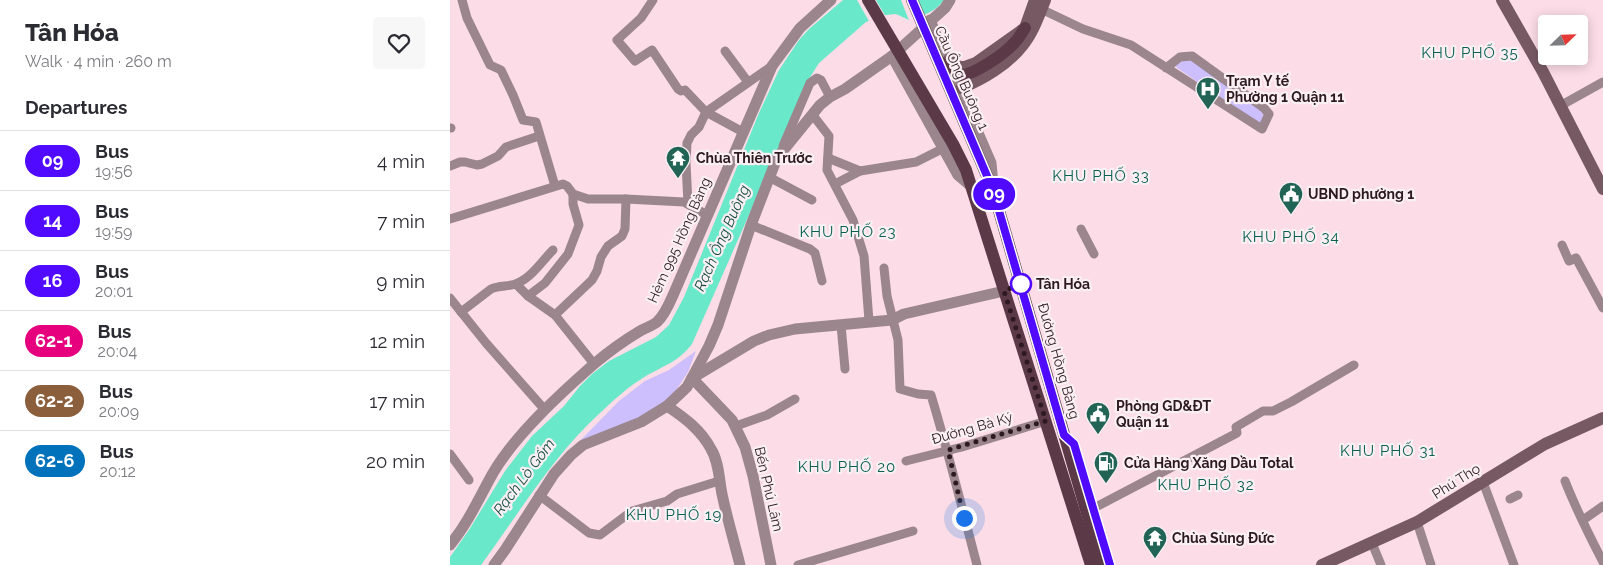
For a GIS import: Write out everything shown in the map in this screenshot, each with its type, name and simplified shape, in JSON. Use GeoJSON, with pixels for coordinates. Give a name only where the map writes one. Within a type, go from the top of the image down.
{"type":"FeatureCollection","features":[{"type":"Feature","properties":{"kind":"main road","name":"Đường Hồng Bàng"},"geometry":{"type":"LineString","coordinates":[[868,0],[953,144],[966,170],[1046,421],[1058,437],[1074,444],[1110,565]]}},
{"type":"Feature","properties":{"kind":"main road","name":"Cầu Ông Buông 1"},"geometry":{"type":"LineString","coordinates":[[912,0],[942,56],[985,168]]}},
{"type":"Feature","properties":{"kind":"main road"},"geometry":{"type":"LineString","coordinates":[[1502,0],[1603,189]]}},
{"type":"Feature","properties":{"kind":"main road"},"geometry":{"type":"LineString","coordinates":[[942,56],[946,69],[954,75],[966,75],[996,57],[1017,41],[1040,3]]}},
{"type":"Feature","properties":{"kind":"main road"},"geometry":{"type":"LineString","coordinates":[[962,92],[1017,52],[1029,34],[1040,3]]}},
{"type":"Feature","properties":{"kind":"main road"},"geometry":{"type":"LineString","coordinates":[[942,56],[959,67],[965,67],[976,63],[1025,28]]}},
{"type":"Feature","properties":{"kind":"main road","name":"Đường Hồng Bàng"},"geometry":{"type":"LineString","coordinates":[[985,168],[993,190],[1058,437]]}},
{"type":"Feature","properties":{"kind":"main road","name":"Phú Thọ"},"geometry":{"type":"LineString","coordinates":[[1322,565],[1416,522],[1544,444],[1603,418]]}},
{"type":"Feature","properties":{"kind":"main road","name":"Đường Hồng Bàng"},"geometry":{"type":"LineString","coordinates":[[1058,437],[1048,451],[1082,565]]}},
{"type":"Feature","properties":{"kind":"main road"},"geometry":{"type":"LineString","coordinates":[[1058,437],[1091,565]]}},
{"type":"Feature","properties":{"kind":"main road"},"geometry":{"type":"LineString","coordinates":[[1069,476],[1102,565]]}},
{"type":"Feature","properties":{"kind":"street"},"geometry":{"type":"LineString","coordinates":[[462,0],[467,18],[490,65],[501,70],[523,120],[536,122],[555,186]]}},
{"type":"Feature","properties":{"kind":"street"},"geometry":{"type":"LineString","coordinates":[[653,0],[641,18],[618,40],[635,61],[652,50],[678,89],[686,90],[706,112],[743,132]]}},
{"type":"Feature","properties":{"kind":"street","name":"Hẻm 995 Hồng Bàng"},"geometry":{"type":"LineString","coordinates":[[450,545],[468,520],[493,473],[512,446],[545,410],[594,364],[629,338],[657,322],[665,311],[772,66],[800,28],[831,0]]}},
{"type":"Feature","properties":{"kind":"street"},"geometry":{"type":"LineString","coordinates":[[777,158],[812,114],[830,96],[844,89],[892,56],[945,8],[950,0]]}},
{"type":"Feature","properties":{"kind":"street"},"geometry":{"type":"LineString","coordinates":[[1040,3],[1083,29],[1131,45],[1166,68],[1235,111],[1262,129],[1269,114],[1264,108],[1192,56],[1180,57],[1166,68]]}},
{"type":"Feature","properties":{"kind":"street","name":"Đường Hồng Bàng"},"geometry":{"type":"LineString","coordinates":[[930,20],[942,56],[962,92],[991,164],[993,190]]}},
{"type":"Feature","properties":{"kind":"street"},"geometry":{"type":"LineString","coordinates":[[725,51],[748,82]]}},
{"type":"Feature","properties":{"kind":"street","name":"Đường Hồng Bàng"},"geometry":{"type":"LineString","coordinates":[[892,56],[958,175],[971,186]]}},
{"type":"Feature","properties":{"kind":"street","name":"Hẻm 995 Hồng Bàng"},"geometry":{"type":"LineString","coordinates":[[688,204],[687,143],[699,127],[706,112],[772,66]]}},
{"type":"Feature","properties":{"kind":"street"},"geometry":{"type":"LineString","coordinates":[[494,565],[540,495],[564,463],[583,446],[642,422],[667,406],[687,387],[718,325],[750,225],[810,83],[817,78],[821,80],[830,96]]}},
{"type":"Feature","properties":{"kind":"street"},"geometry":{"type":"LineString","coordinates":[[1560,106],[1602,83]]}},
{"type":"Feature","properties":{"kind":"street"},"geometry":{"type":"LineString","coordinates":[[812,114],[829,136],[827,170],[853,220],[864,256],[869,321]]}},
{"type":"Feature","properties":{"kind":"street"},"geometry":{"type":"LineString","coordinates":[[450,166],[460,162],[482,164],[498,156],[506,147],[539,136]]}},
{"type":"Feature","properties":{"kind":"street"},"geometry":{"type":"LineString","coordinates":[[834,184],[860,171],[916,162],[944,148]]}},
{"type":"Feature","properties":{"kind":"street"},"geometry":{"type":"LineString","coordinates":[[828,158],[860,171]]}},
{"type":"Feature","properties":{"kind":"street"},"geometry":{"type":"LineString","coordinates":[[770,177],[812,200]]}},
{"type":"Feature","properties":{"kind":"street"},"geometry":{"type":"LineString","coordinates":[[450,219],[555,186],[563,184],[567,186],[573,194],[574,211],[579,224],[568,254],[545,283],[528,296]]}},
{"type":"Feature","properties":{"kind":"street"},"geometry":{"type":"LineString","coordinates":[[573,194],[588,199],[626,198],[676,201],[688,204],[707,215]]}},
{"type":"Feature","properties":{"kind":"street"},"geometry":{"type":"LineString","coordinates":[[555,316],[592,280],[598,271],[601,257],[608,246],[622,236],[625,229],[626,198]]}},
{"type":"Feature","properties":{"kind":"street"},"geometry":{"type":"LineString","coordinates":[[750,225],[810,249],[815,253],[822,281]]}},
{"type":"Feature","properties":{"kind":"street"},"geometry":{"type":"LineString","coordinates":[[1081,229],[1094,254]]}},
{"type":"Feature","properties":{"kind":"street"},"geometry":{"type":"LineString","coordinates":[[1562,245],[1569,261],[1576,258],[1603,308]]}},
{"type":"Feature","properties":{"kind":"street"},"geometry":{"type":"LineString","coordinates":[[461,312],[491,289],[516,284],[527,278],[553,250]]}},
{"type":"Feature","properties":{"kind":"street"},"geometry":{"type":"LineString","coordinates":[[884,268],[887,296],[898,340],[900,389],[931,395],[948,450],[977,565]]}},
{"type":"Feature","properties":{"kind":"street"},"geometry":{"type":"LineString","coordinates":[[516,284],[528,296],[555,316],[594,364]]}},
{"type":"Feature","properties":{"kind":"street"},"geometry":{"type":"LineString","coordinates":[[692,378],[754,341],[769,335],[795,329],[892,320],[904,314],[1004,291]]}},
{"type":"Feature","properties":{"kind":"street"},"geometry":{"type":"LineString","coordinates":[[450,298],[545,410]]}},
{"type":"Feature","properties":{"kind":"street"},"geometry":{"type":"LineString","coordinates":[[841,325],[845,369]]}},
{"type":"Feature","properties":{"kind":"street"},"geometry":{"type":"LineString","coordinates":[[1094,508],[1237,433],[1236,427],[1263,411],[1273,411],[1291,402],[1354,365]]}},
{"type":"Feature","properties":{"kind":"street","name":"Bến Phú Lâm"},"geometry":{"type":"LineString","coordinates":[[692,378],[728,415],[736,426],[747,452],[771,565]]}},
{"type":"Feature","properties":{"kind":"street"},"geometry":{"type":"LineString","coordinates":[[736,426],[767,415],[795,399]]}},
{"type":"Feature","properties":{"kind":"street"},"geometry":{"type":"LineString","coordinates":[[667,406],[690,422],[711,449],[740,565]]}},
{"type":"Feature","properties":{"kind":"street","name":"Đường Bà Ký"},"geometry":{"type":"LineString","coordinates":[[906,461],[1046,421]]}},
{"type":"Feature","properties":{"kind":"street"},"geometry":{"type":"LineString","coordinates":[[450,454],[469,480]]}},
{"type":"Feature","properties":{"kind":"street"},"geometry":{"type":"LineString","coordinates":[[540,495],[590,533],[600,535],[632,511],[667,501],[677,494],[719,481]]}},
{"type":"Feature","properties":{"kind":"street"},"geometry":{"type":"LineString","coordinates":[[1483,482],[1514,565]]}},
{"type":"Feature","properties":{"kind":"street"},"geometry":{"type":"LineString","coordinates":[[1565,482],[1577,513],[1600,549],[1603,562]]}},
{"type":"Feature","properties":{"kind":"street"},"geometry":{"type":"LineString","coordinates":[[1583,520],[1603,506]]}},
{"type":"Feature","properties":{"kind":"street"},"geometry":{"type":"LineString","coordinates":[[1416,522],[1431,565]]}},
{"type":"Feature","properties":{"kind":"street"},"geometry":{"type":"LineString","coordinates":[[798,565],[913,531]]}},
{"type":"Feature","properties":{"kind":"street"},"geometry":{"type":"LineString","coordinates":[[1372,543],[1381,565]]}},
{"type":"Feature","properties":{"kind":"shaded area"},"geometry":{"type":"Polygon","coordinates":[[[1191,59],[1259,108],[1266,116],[1260,125],[1173,65],[1182,60],[1191,59]]]}},
{"type":"Feature","properties":{"kind":"shaded area"},"geometry":{"type":"Polygon","coordinates":[[[696,351],[688,372],[671,398],[651,412],[571,450],[619,401],[645,381],[669,370],[696,351]]]}},
{"type":"Feature","properties":{"kind":"water"},"geometry":{"type":"Polygon","coordinates":[[[843,0],[944,0],[937,8],[909,20],[896,14],[886,15],[866,22],[819,63],[809,79],[692,344],[676,359],[628,388],[583,429],[537,486],[481,565],[450,565],[450,557],[505,471],[532,436],[564,406],[592,374],[609,361],[656,337],[669,325],[684,297],[759,113],[779,70],[799,40],[809,29],[843,0]]]}},
{"type":"Feature","properties":{"kind":"pier"},"geometry":{"type":"Polygon","coordinates":[[[857,0],[876,0],[886,17],[870,23],[857,0]]]}},
{"type":"Feature","properties":{"kind":"pier"},"geometry":{"type":"Polygon","coordinates":[[[901,0],[918,0],[926,18],[910,23],[901,0]]]}},
{"type":"Feature","properties":{"kind":"bus line","name":"09"},"geometry":{"type":"LineString","coordinates":[[912,0],[993,190],[1064,435],[1074,444],[1110,565]]}},
{"type":"Feature","properties":{"kind":"place","name":"Trạm Y tế Phường 1 Quận 11"},"geometry":{"type":"Point","coordinates":[1208,110]}},
{"type":"Feature","properties":{"kind":"place","name":"Chùa Thiên Trước"},"geometry":{"type":"Point","coordinates":[678,179]}},
{"type":"Feature","properties":{"kind":"place","name":"UBND phường 1"},"geometry":{"type":"Point","coordinates":[1291,215]}},
{"type":"Feature","properties":{"kind":"place","name":"Tân Hóa"},"geometry":{"type":"Point","coordinates":[1021,284]}},
{"type":"Feature","properties":{"kind":"place","name":"Phòng GD&ĐT Quận 11"},"geometry":{"type":"Point","coordinates":[1098,435]}},
{"type":"Feature","properties":{"kind":"place","name":"Cửa Hàng Xăng Dầu Total"},"geometry":{"type":"Point","coordinates":[1106,484]}},
{"type":"Feature","properties":{"kind":"place","name":"Chùa Sùng Đức"},"geometry":{"type":"Point","coordinates":[1155,559]}},
{"type":"Feature","properties":{"kind":"district","name":"KHU PHỐ 35"},"geometry":{"type":"Point","coordinates":[1470,53]}},
{"type":"Feature","properties":{"kind":"district","name":"KHU PHỐ 33"},"geometry":{"type":"Point","coordinates":[1101,176]}},
{"type":"Feature","properties":{"kind":"district","name":"KHU PHỐ 23"},"geometry":{"type":"Point","coordinates":[848,232]}},
{"type":"Feature","properties":{"kind":"district","name":"KHU PHỐ 34"},"geometry":{"type":"Point","coordinates":[1291,237]}},
{"type":"Feature","properties":{"kind":"district","name":"KHU PHỐ 31"},"geometry":{"type":"Point","coordinates":[1388,451]}},
{"type":"Feature","properties":{"kind":"district","name":"KHU PHỐ 20"},"geometry":{"type":"Point","coordinates":[847,467]}},
{"type":"Feature","properties":{"kind":"district","name":"KHU PHỐ 32"},"geometry":{"type":"Point","coordinates":[1206,485]}},
{"type":"Feature","properties":{"kind":"district","name":"KHU PHỐ 19"},"geometry":{"type":"Point","coordinates":[674,515]}},
{"type":"Feature","properties":{"kind":"route"},"geometry":{"type":"LineString","coordinates":[[964,518],[948,450],[1046,421],[1004,291],[1021,284]]}},
{"type":"Feature","properties":{"kind":"water label","name":"Rạch Ông Buông"},"geometry":{"type":"Point","coordinates":[722,238]}},
{"type":"Feature","properties":{"kind":"water label","name":"Rạch Lò Gốm"},"geometry":{"type":"Point","coordinates":[524,477]}}]}
